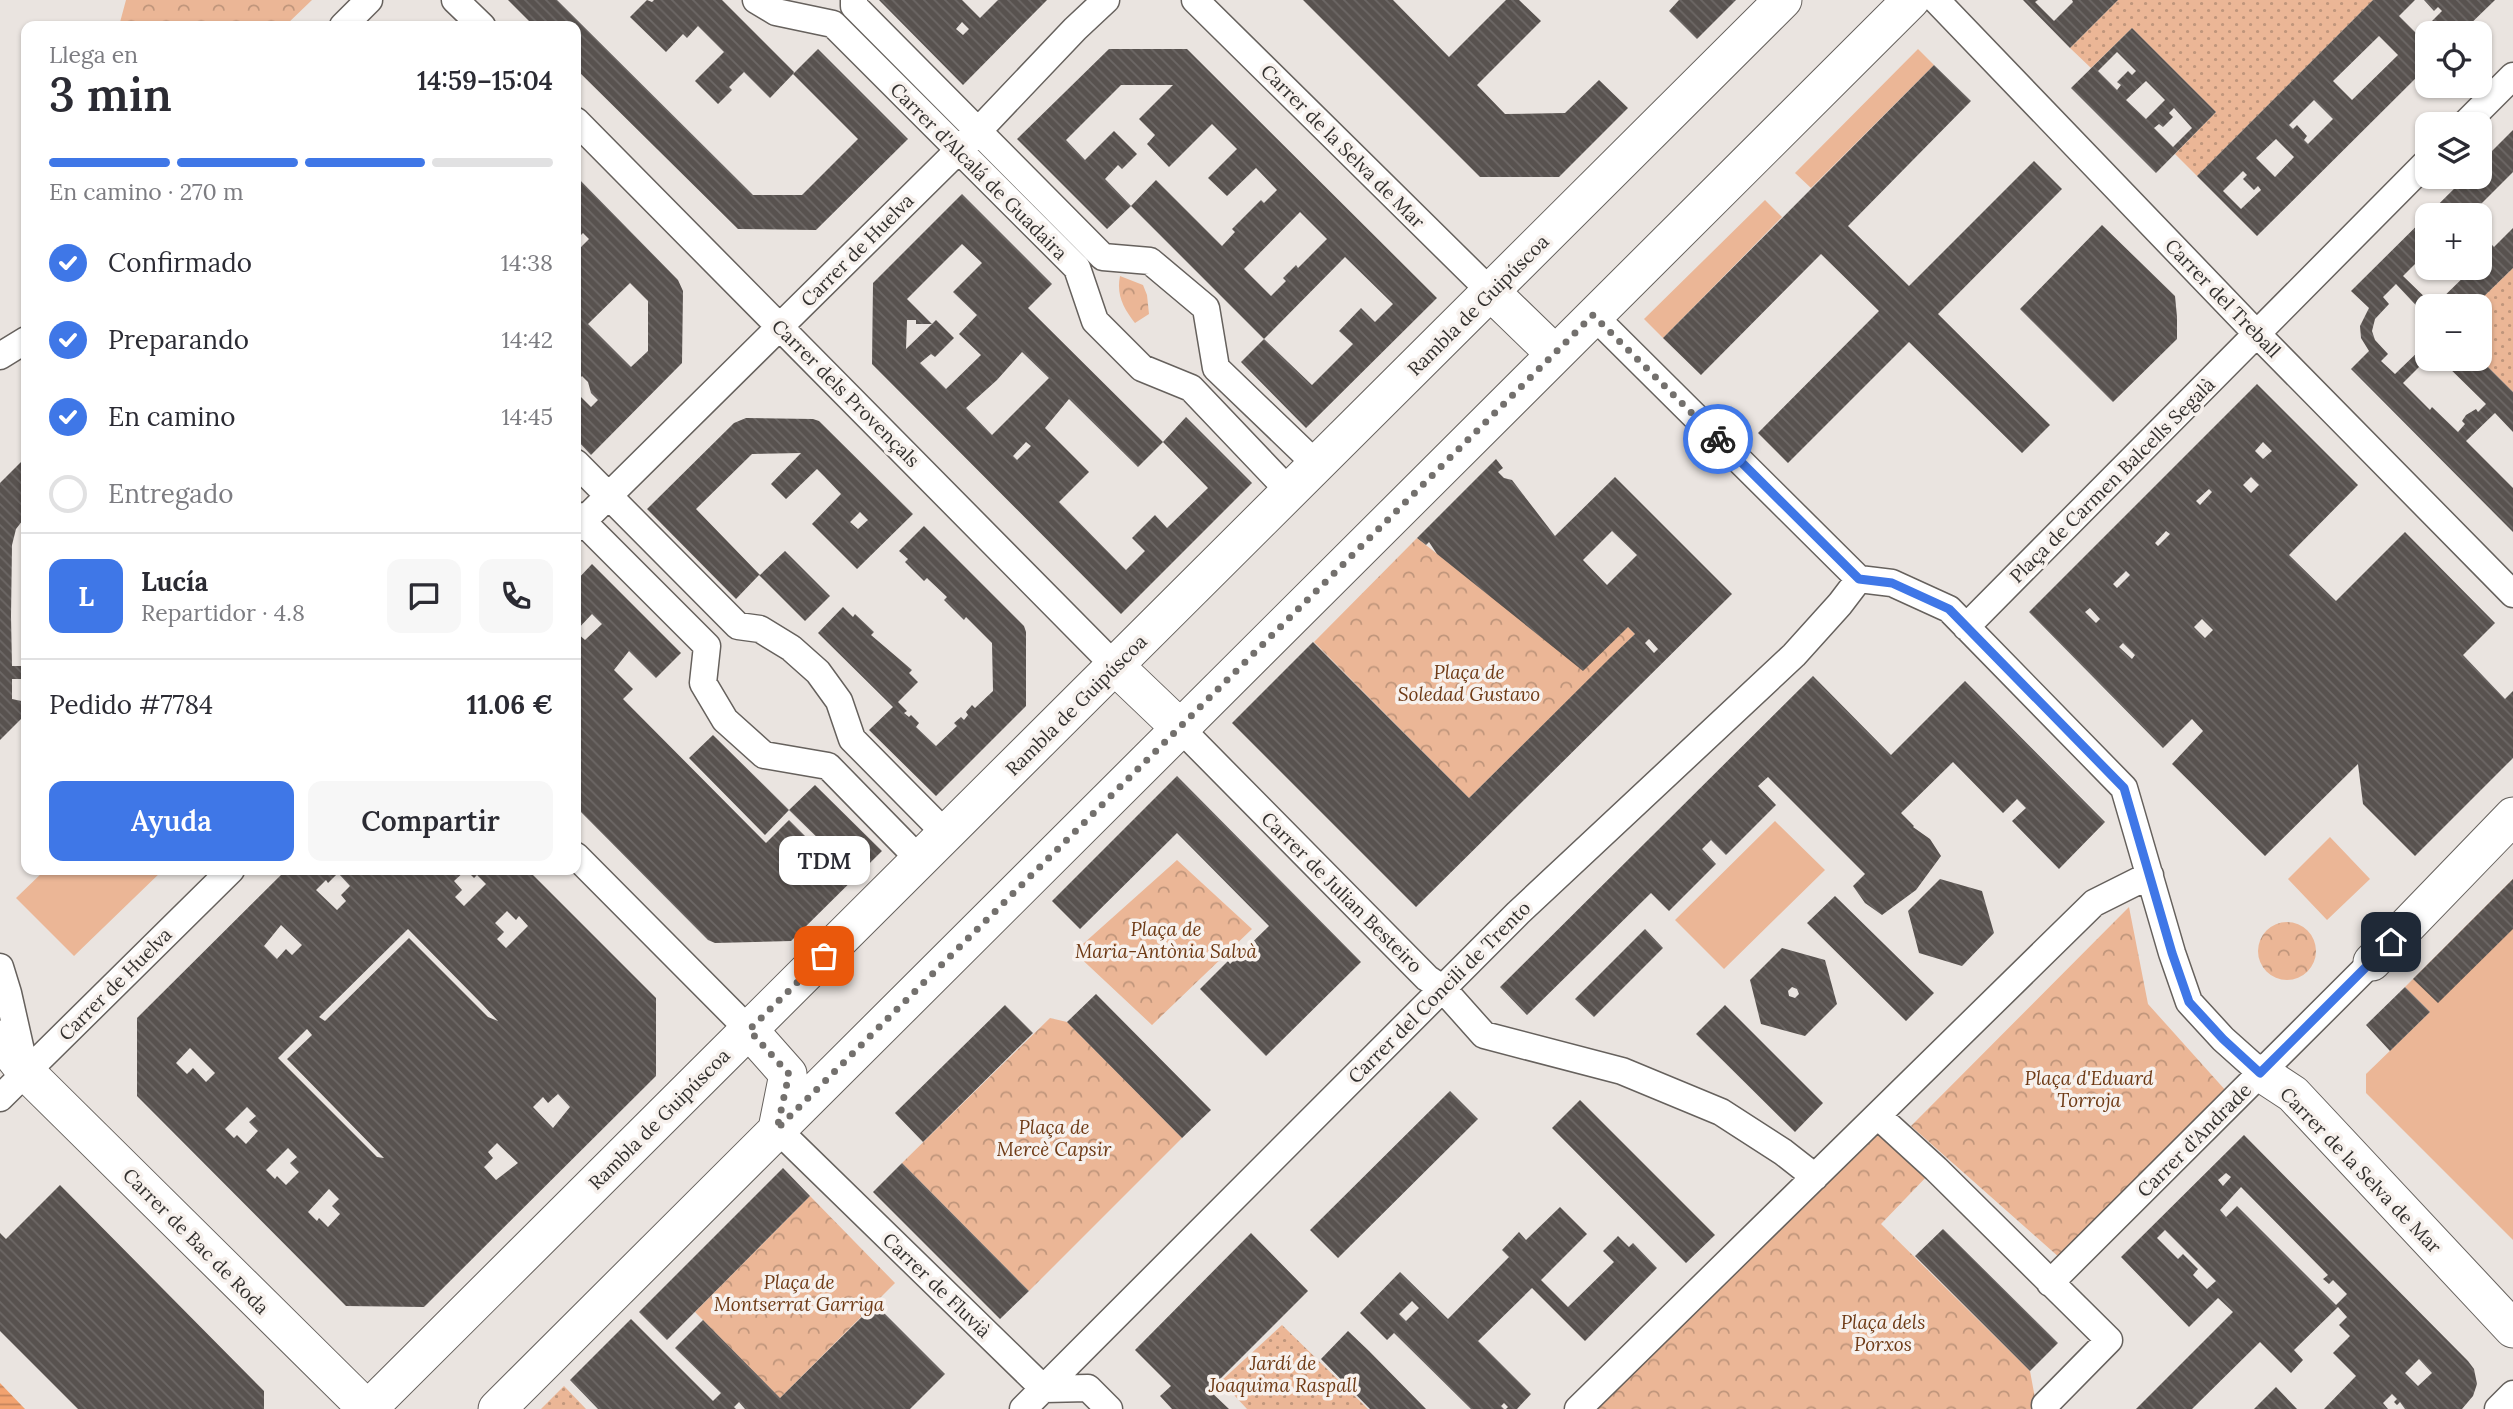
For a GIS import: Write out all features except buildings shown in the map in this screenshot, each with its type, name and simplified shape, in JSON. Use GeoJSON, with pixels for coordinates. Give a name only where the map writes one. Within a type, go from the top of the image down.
{"type":"FeatureCollection","features":[{"type":"Feature","properties":{"kind":"street"},"geometry":{"type":"LineString","coordinates":[[349,21],[369,0]]}},
{"type":"Feature","properties":{"kind":"street"},"geometry":{"type":"LineString","coordinates":[[456,0],[477,21]]}},
{"type":"Feature","properties":{"kind":"street","name":"Carrer d'Alcalá de Guadaira"},"geometry":{"type":"LineString","coordinates":[[756,0],[776,12],[833,24],[1077,268],[1095,321],[1142,368],[1191,388],[1290,492]]}},
{"type":"Feature","properties":{"kind":"street","name":"Carrer d'Alcalá de Guadaira"},"geometry":{"type":"LineString","coordinates":[[854,0],[855,6],[1103,257],[1150,261],[1206,308],[1216,368],[1317,465]]}},
{"type":"Feature","properties":{"kind":"street","name":"Carrer de Huelva"},"geometry":{"type":"LineString","coordinates":[[581,519],[609,495],[959,150],[1106,0]]}},
{"type":"Feature","properties":{"kind":"street","name":"Carrer de la Selva de Mar"},"geometry":{"type":"LineString","coordinates":[[1195,0],[1491,292]]}},
{"type":"Feature","properties":{"kind":"street","name":"Rambla de Guipúscoa"},"geometry":{"type":"LineString","coordinates":[[367,1409],[1783,0]]}},
{"type":"Feature","properties":{"kind":"street"},"geometry":{"type":"LineString","coordinates":[[497,1409],[1911,0]]}},
{"type":"Feature","properties":{"kind":"street","name":"Carrer del Treball"},"geometry":{"type":"LineString","coordinates":[[1936,0],[2257,334],[2513,594]]}},
{"type":"Feature","properties":{"kind":"street"},"geometry":{"type":"LineString","coordinates":[[2477,112],[2513,76]]}},
{"type":"Feature","properties":{"kind":"street","name":"Carrer dels Provençals"},"geometry":{"type":"LineString","coordinates":[[581,126],[1115,666]]}},
{"type":"Feature","properties":{"kind":"street"},"geometry":{"type":"LineString","coordinates":[[2257,334],[2415,174]]}},
{"type":"Feature","properties":{"kind":"street"},"geometry":{"type":"LineString","coordinates":[[1491,292],[1555,354]]}},
{"type":"Feature","properties":{"kind":"street"},"geometry":{"type":"LineString","coordinates":[[1593,315],[1859,579]]}},
{"type":"Feature","properties":{"kind":"street","name":"Plaça de Carmen Balcells Segalà"},"geometry":{"type":"LineString","coordinates":[[1966,626],[2257,334]]}},
{"type":"Feature","properties":{"kind":"street"},"geometry":{"type":"LineString","coordinates":[[0,356],[21,343]]}},
{"type":"Feature","properties":{"kind":"street"},"geometry":{"type":"LineString","coordinates":[[581,468],[738,626],[760,629],[791,648],[818,672],[839,701],[852,739],[946,834]]}},
{"type":"Feature","properties":{"kind":"street"},"geometry":{"type":"LineString","coordinates":[[581,525],[707,646],[703,683],[725,720],[764,755],[828,766],[920,860]]}},
{"type":"Feature","properties":{"kind":"street","name":"Carrer de la Selva de Mar"},"geometry":{"type":"LineString","coordinates":[[1859,579],[1892,583],[1949,609],[2124,788],[2189,1002],[2223,1039],[2260,1073],[2293,1094],[2513,1329]]}},
{"type":"Feature","properties":{"kind":"street","name":"Carrer del Concili de Trento"},"geometry":{"type":"LineString","coordinates":[[1023,1409],[1518,913],[1794,655],[1859,579]]}},
{"type":"Feature","properties":{"kind":"street"},"geometry":{"type":"LineString","coordinates":[[1115,666],[1180,728]]}},
{"type":"Feature","properties":{"kind":"street","name":"Carrer de Julian Besteiro"},"geometry":{"type":"LineString","coordinates":[[1180,728],[1427,978],[1442,988],[1484,1035],[1622,1070],[1721,1112],[1783,1152],[1815,1177]]}},
{"type":"Feature","properties":{"kind":"street","name":"Carrer d'Andrade"},"geometry":{"type":"LineString","coordinates":[[2050,1283],[2372,962],[2513,816]]}},
{"type":"Feature","properties":{"kind":"street"},"geometry":{"type":"LineString","coordinates":[[581,861],[749,1030],[789,1074],[777,1129]]}},
{"type":"Feature","properties":{"kind":"street","name":"Carrer de Huelva"},"geometry":{"type":"LineString","coordinates":[[0,1098],[13,1065],[225,875]]}},
{"type":"Feature","properties":{"kind":"street"},"geometry":{"type":"LineString","coordinates":[[1578,1409],[2094,903],[2150,875]]}},
{"type":"Feature","properties":{"kind":"street"},"geometry":{"type":"LineString","coordinates":[[0,967],[8,993],[13,1065]]}},
{"type":"Feature","properties":{"kind":"street","name":"Carrer de Bac de Roda"},"geometry":{"type":"LineString","coordinates":[[0,1040],[13,1065],[367,1409]]}},
{"type":"Feature","properties":{"kind":"street"},"geometry":{"type":"LineString","coordinates":[[1878,1116],[1936,1169],[2109,1340],[2045,1405]]}},
{"type":"Feature","properties":{"kind":"street","name":"Carrer de Fluvià"},"geometry":{"type":"LineString","coordinates":[[777,1129],[1044,1389]]}},
{"type":"Feature","properties":{"kind":"street"},"geometry":{"type":"LineString","coordinates":[[1044,1389],[1088,1388],[1109,1409]]}},
{"type":"Feature","properties":{"kind":"street"},"geometry":{"type":"LineString","coordinates":[[2498,1409],[2513,1394]]}},
{"type":"Feature","properties":{"kind":"green space"},"geometry":{"type":"Polygon","coordinates":[[[126,0],[312,0],[290,21],[120,21],[126,0]]]}},
{"type":"Feature","properties":{"kind":"green space"},"geometry":{"type":"Polygon","coordinates":[[[2118,0],[2373,0],[2197,176],[2175,154],[2216,112],[2132,28],[2091,68],[2070,48],[2118,0]]]}},
{"type":"Feature","properties":{"kind":"green space"},"geometry":{"type":"Polygon","coordinates":[[[1918,49],[1934,65],[1811,188],[1795,173],[1918,49]]]}},
{"type":"Feature","properties":{"kind":"green space"},"geometry":{"type":"Polygon","coordinates":[[[1765,200],[1782,217],[1663,338],[1644,319],[1765,200]]]}},
{"type":"Feature","properties":{"kind":"green space"},"geometry":{"type":"Polygon","coordinates":[[[2513,268],[2513,392],[2492,371],[2492,294],[2486,294],[2513,268]]]}},
{"type":"Feature","properties":{"kind":"green space"},"geometry":{"type":"Polygon","coordinates":[[[1120,276],[1143,285],[1147,295],[1149,314],[1135,323],[1122,301],[1120,276]]]}},
{"type":"Feature","properties":{"kind":"green space","name":"Plaça de Soledad Gustavo"},"geometry":{"type":"Polygon","coordinates":[[[1417,538],[1573,661],[1628,627],[1635,634],[1469,798],[1314,642],[1417,538]]]}},
{"type":"Feature","properties":{"kind":"green space"},"geometry":{"type":"Polygon","coordinates":[[[1775,821],[1825,870],[1724,969],[1675,920],[1775,821]]]}},
{"type":"Feature","properties":{"kind":"green space"},"geometry":{"type":"Polygon","coordinates":[[[2330,837],[2370,879],[2327,920],[2288,879],[2330,837]]]}},
{"type":"Feature","properties":{"kind":"green space","name":"Plaça de Maria-Antònia Salvà"},"geometry":{"type":"Polygon","coordinates":[[[1177,860],[1252,929],[1152,1025],[1074,952],[1177,860]]]}},
{"type":"Feature","properties":{"kind":"green space"},"geometry":{"type":"Polygon","coordinates":[[[40,875],[158,875],[74,956],[16,898],[40,875]]]}},
{"type":"Feature","properties":{"kind":"green space"},"geometry":{"type":"Polygon","coordinates":[[[2513,879],[2513,1240],[2366,1093],[2366,1074],[2430,1012],[2405,987],[2513,879]]]}},
{"type":"Feature","properties":{"kind":"green space","name":"Plaça d'Eduard Torroja"},"geometry":{"type":"Polygon","coordinates":[[[2129,907],[2148,1004],[2227,1092],[2060,1258],[1911,1126],[2129,907]]]}},
{"type":"Feature","properties":{"kind":"green space"},"geometry":{"type":"Polygon","coordinates":[[[2287,922],[2298,924],[2311,935],[2316,951],[2314,962],[2303,975],[2287,980],[2276,978],[2263,967],[2258,951],[2260,940],[2271,927],[2287,922]]]}},
{"type":"Feature","properties":{"kind":"green space","name":"Plaça de Mercè Capsir"},"geometry":{"type":"Polygon","coordinates":[[[1050,1018],[1067,1022],[1182,1138],[1029,1291],[902,1163],[1050,1018]]]}},
{"type":"Feature","properties":{"kind":"green space","name":"Plaça dels Porxos"},"geometry":{"type":"Polygon","coordinates":[[[1879,1121],[1931,1172],[1881,1224],[2030,1371],[2037,1409],[1588,1409],[1879,1121]]]}},
{"type":"Feature","properties":{"kind":"green space","name":"Plaça de Montserrat Garriga"},"geometry":{"type":"Polygon","coordinates":[[[810,1196],[895,1283],[780,1398],[695,1312],[810,1196]]]}},
{"type":"Feature","properties":{"kind":"green space","name":"Jardí de Joaquima Raspall"},"geometry":{"type":"Polygon","coordinates":[[[1282,1325],[1368,1409],[1247,1409],[1221,1381],[1282,1325]]]}},
{"type":"Feature","properties":{"kind":"green space"},"geometry":{"type":"Polygon","coordinates":[[[564,1386],[586,1409],[541,1409],[564,1386]]]}},
{"type":"Feature","properties":{"kind":"shaded area"},"geometry":{"type":"Polygon","coordinates":[[[0,1383],[25,1409],[0,1409],[0,1383]]]}},
{"type":"Feature","properties":{"kind":"way so far"},"geometry":{"type":"LineString","coordinates":[[824,956],[749,1030],[789,1074],[777,1129],[1593,315],[1718,439]]}},
{"type":"Feature","properties":{"kind":"place","name":"TDM"},"geometry":{"type":"Point","coordinates":[824,956]}},
{"type":"Feature","properties":{"kind":"route"},"geometry":{"type":"LineString","coordinates":[[1718,439],[1859,579],[1892,583],[1949,609],[2124,788],[2189,1002],[2223,1039],[2260,1073],[2391,942]]}}]}
